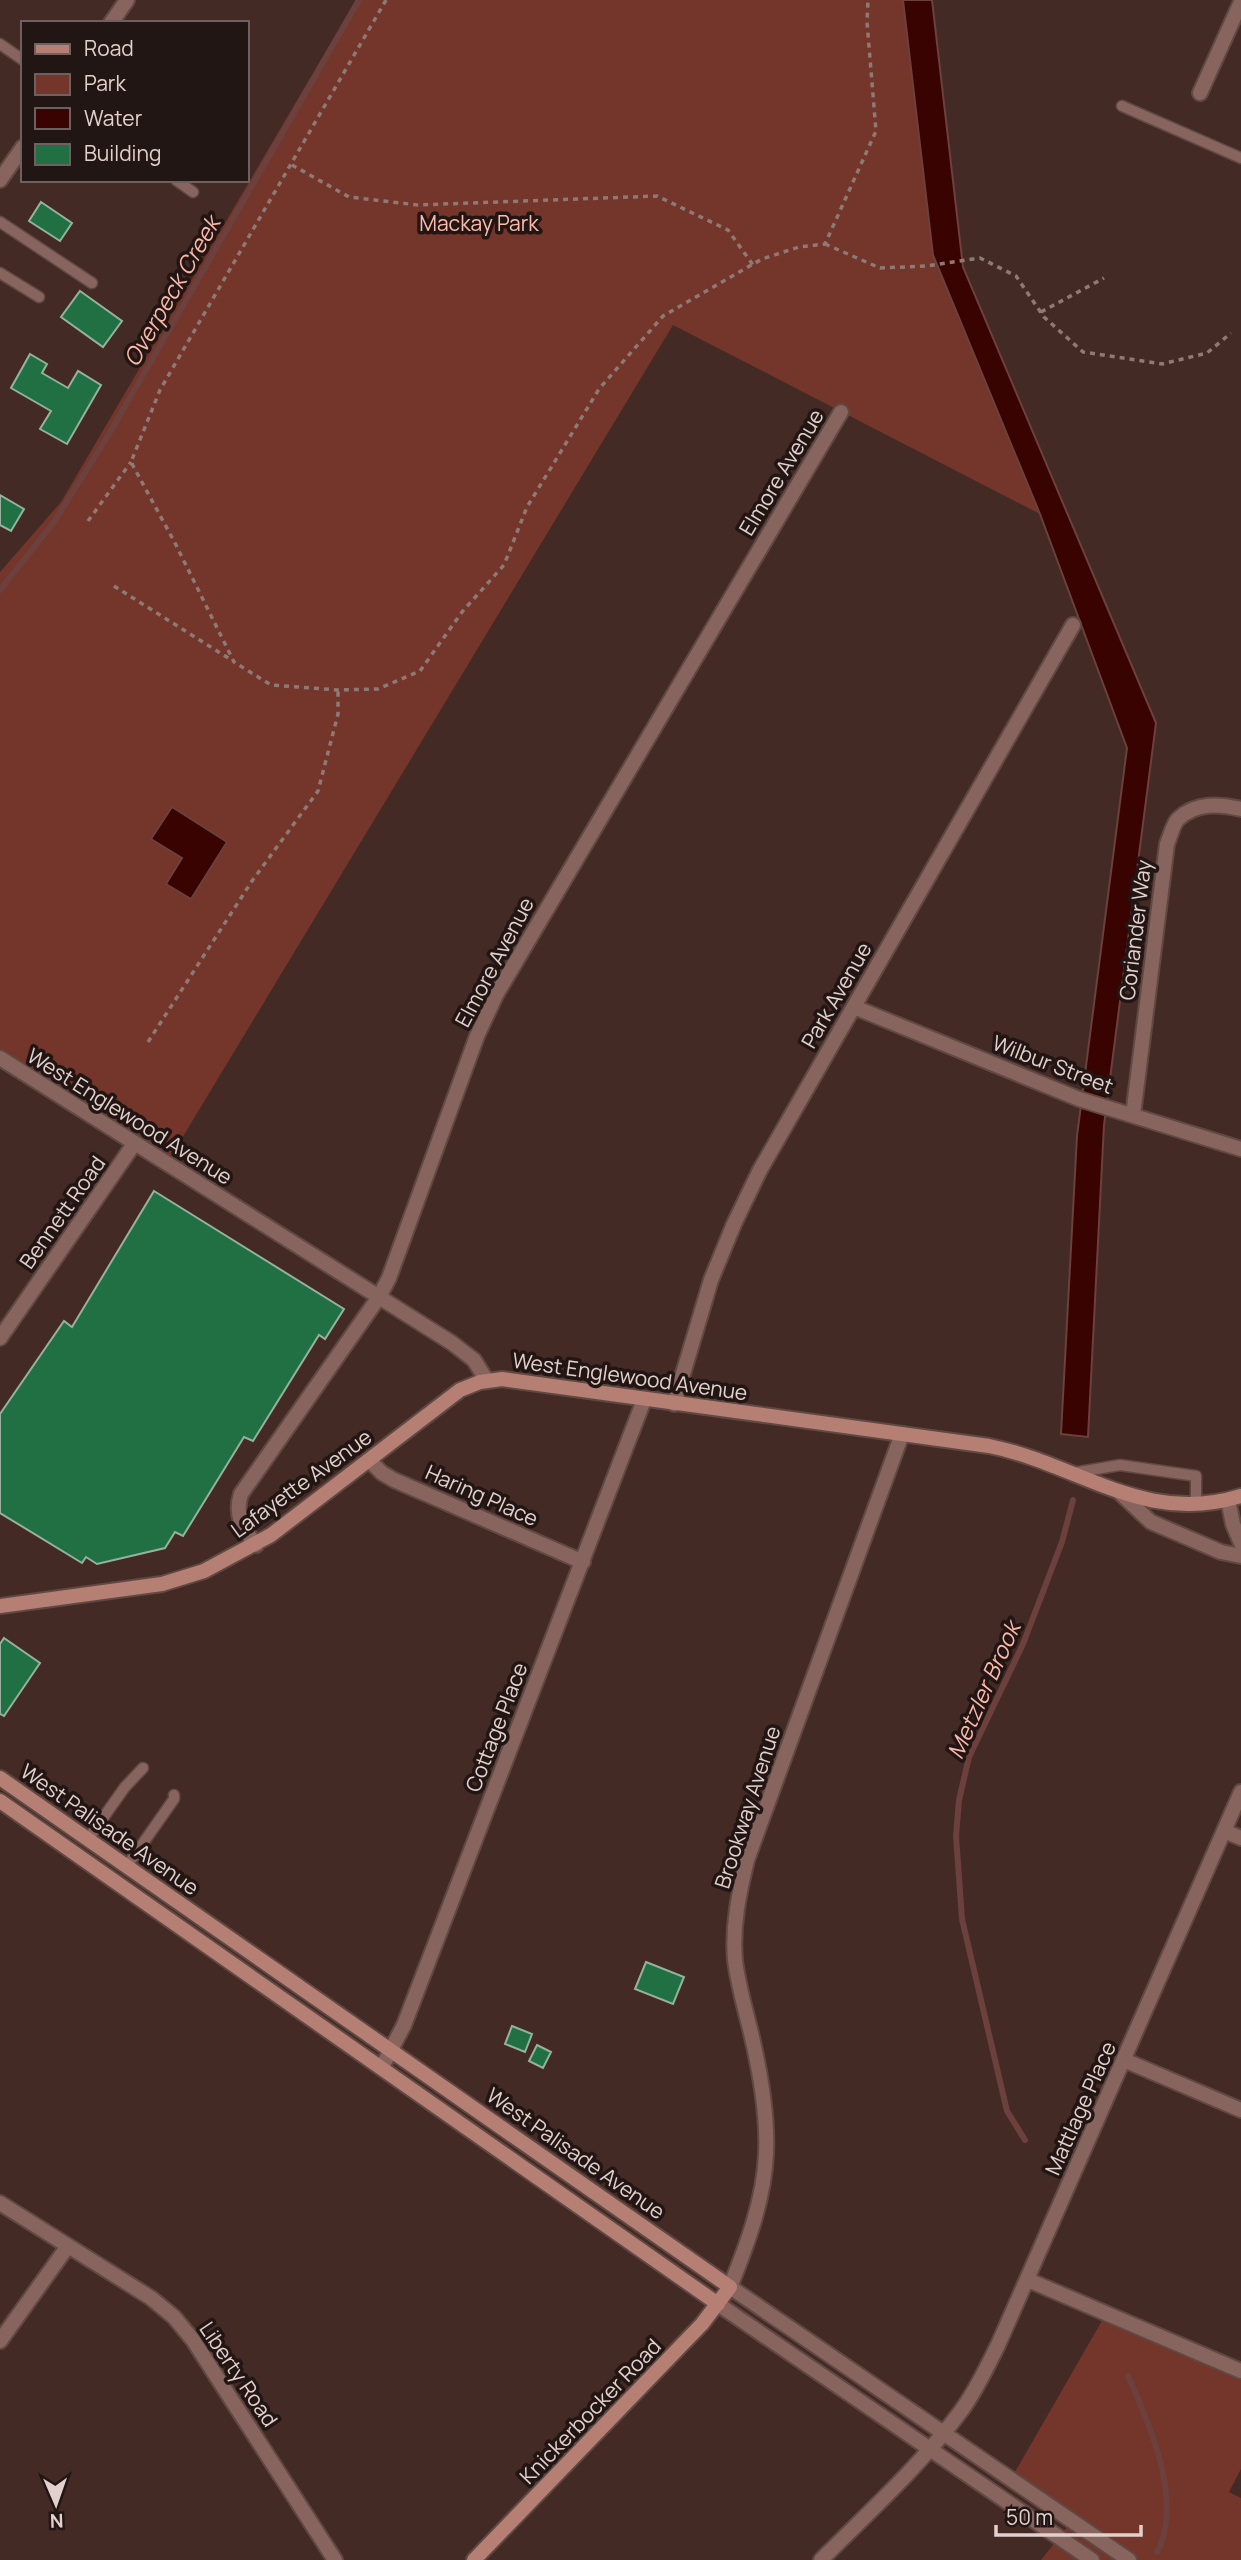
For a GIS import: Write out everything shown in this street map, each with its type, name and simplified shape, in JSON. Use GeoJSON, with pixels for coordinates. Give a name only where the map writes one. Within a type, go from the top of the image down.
{"type":"FeatureCollection","features":[{"type":"Feature","properties":{"kind":"main road","name":"West Englewood Avenue"},"geometry":{"type":"LineString","coordinates":[[487,1381],[519,1380],[1004,1449],[1032,1457],[1118,1491]]}},
{"type":"Feature","properties":{"kind":"main road","name":"Lafayette Avenue"},"geometry":{"type":"LineString","coordinates":[[0,1606],[176,1581],[204,1571],[256,1545],[460,1390],[487,1381]]}},
{"type":"Feature","properties":{"kind":"main road"},"geometry":{"type":"LineString","coordinates":[[1118,1491],[1148,1501],[1196,1505],[1234,1498]]}},
{"type":"Feature","properties":{"kind":"main road","name":"West Palisade Avenue"},"geometry":{"type":"LineString","coordinates":[[0,1778],[730,2287]]}},
{"type":"Feature","properties":{"kind":"main road","name":"West Palisade Avenue"},"geometry":{"type":"LineString","coordinates":[[0,1801],[718,2304]]}},
{"type":"Feature","properties":{"kind":"main road"},"geometry":{"type":"LineString","coordinates":[[97,1868],[108,1853]]}},
{"type":"Feature","properties":{"kind":"main road","name":"Knickerbocker Road"},"geometry":{"type":"LineString","coordinates":[[474,2560],[693,2334],[730,2287]]}},
{"type":"Feature","properties":{"kind":"street"},"geometry":{"type":"LineString","coordinates":[[112,21],[127,0]]}},
{"type":"Feature","properties":{"kind":"street"},"geometry":{"type":"LineString","coordinates":[[1200,93],[1241,2]]}},
{"type":"Feature","properties":{"kind":"street"},"geometry":{"type":"LineString","coordinates":[[0,180],[21,150]]}},
{"type":"Feature","properties":{"kind":"street","name":"Elmore Avenue"},"geometry":{"type":"LineString","coordinates":[[256,1545],[239,1520],[241,1494],[379,1297],[389,1278],[477,1036],[496,995],[841,412]]}},
{"type":"Feature","properties":{"kind":"street","name":"Park Avenue"},"geometry":{"type":"LineString","coordinates":[[674,1404],[704,1303],[734,1224],[760,1170],[1073,625]]}},
{"type":"Feature","properties":{"kind":"street","name":"Coriander Way"},"geometry":{"type":"LineString","coordinates":[[1130,1114],[1167,844],[1177,820],[1201,806],[1221,805],[1241,809]]}},
{"type":"Feature","properties":{"kind":"street","name":"Wilbur Street"},"geometry":{"type":"LineString","coordinates":[[854,1007],[1079,1099],[1241,1149]]}},
{"type":"Feature","properties":{"kind":"street","name":"West Englewood Avenue"},"geometry":{"type":"LineString","coordinates":[[0,1058],[463,1350],[478,1365],[487,1381]]}},
{"type":"Feature","properties":{"kind":"street","name":"Bennett Road"},"geometry":{"type":"LineString","coordinates":[[0,1338],[134,1144]]}},
{"type":"Feature","properties":{"kind":"street","name":"Cottage Place"},"geometry":{"type":"LineString","coordinates":[[382,2067],[404,2025],[644,1399]]}},
{"type":"Feature","properties":{"kind":"street","name":"Brookway Avenue"},"geometry":{"type":"LineString","coordinates":[[730,2287],[761,2194],[766,2154],[760,2071],[735,1959],[738,1895],[747,1860],[902,1434]]}},
{"type":"Feature","properties":{"kind":"street","name":"Haring Place"},"geometry":{"type":"LineString","coordinates":[[369,1460],[394,1480],[583,1562]]}},
{"type":"Feature","properties":{"kind":"street","name":"West Englewood Avenue"},"geometry":{"type":"LineString","coordinates":[[1118,1491],[1151,1522],[1221,1552],[1241,1556]]}},
{"type":"Feature","properties":{"kind":"street"},"geometry":{"type":"LineString","coordinates":[[1234,1498],[1233,1524],[1241,1543]]}},
{"type":"Feature","properties":{"kind":"street","name":"Mattlage Place"},"geometry":{"type":"LineString","coordinates":[[821,2560],[931,2448],[964,2408],[999,2345],[1241,1792]]}},
{"type":"Feature","properties":{"kind":"street"},"geometry":{"type":"LineString","coordinates":[[1224,1831],[1241,1838]]}},
{"type":"Feature","properties":{"kind":"street"},"geometry":{"type":"LineString","coordinates":[[1124,2060],[1241,2110]]}},
{"type":"Feature","properties":{"kind":"street","name":"Liberty Road"},"geometry":{"type":"LineString","coordinates":[[0,2203],[151,2298],[174,2317],[193,2340],[335,2560]]}},
{"type":"Feature","properties":{"kind":"street"},"geometry":{"type":"LineString","coordinates":[[0,2341],[68,2246]]}},
{"type":"Feature","properties":{"kind":"street"},"geometry":{"type":"LineString","coordinates":[[1028,2280],[1241,2371]]}},
{"type":"Feature","properties":{"kind":"street","name":"West Palisade Avenue"},"geometry":{"type":"LineString","coordinates":[[730,2287],[1129,2560]]}},
{"type":"Feature","properties":{"kind":"street","name":"West Palisade Avenue"},"geometry":{"type":"LineString","coordinates":[[718,2304],[1092,2560]]}},
{"type":"Feature","properties":{"kind":"lane"},"geometry":{"type":"LineString","coordinates":[[0,44],[21,59]]}},
{"type":"Feature","properties":{"kind":"lane"},"geometry":{"type":"LineString","coordinates":[[1122,106],[1241,158]]}},
{"type":"Feature","properties":{"kind":"lane"},"geometry":{"type":"LineString","coordinates":[[179,182],[193,192]]}},
{"type":"Feature","properties":{"kind":"lane"},"geometry":{"type":"LineString","coordinates":[[0,222],[92,283]]}},
{"type":"Feature","properties":{"kind":"lane"},"geometry":{"type":"LineString","coordinates":[[0,273],[39,297]]}},
{"type":"Feature","properties":{"kind":"lane"},"geometry":{"type":"LineString","coordinates":[[1073,1473],[1119,1465],[1196,1476],[1196,1505]]}},
{"type":"Feature","properties":{"kind":"lane"},"geometry":{"type":"LineString","coordinates":[[88,1839],[142,1768]]}},
{"type":"Feature","properties":{"kind":"lane"},"geometry":{"type":"LineString","coordinates":[[127,1866],[174,1799],[174,1795]]}},
{"type":"Feature","properties":{"kind":"path"},"geometry":{"type":"LineString","coordinates":[[88,521],[131,462],[160,390],[386,0]]}},
{"type":"Feature","properties":{"kind":"path"},"geometry":{"type":"LineString","coordinates":[[825,244],[876,131],[867,22],[868,0]]}},
{"type":"Feature","properties":{"kind":"path"},"geometry":{"type":"LineString","coordinates":[[292,164],[349,197],[418,205],[657,196],[727,230],[753,265]]}},
{"type":"Feature","properties":{"kind":"path"},"geometry":{"type":"LineString","coordinates":[[114,586],[271,685],[338,690],[378,689],[420,671],[462,612],[504,565],[527,507],[599,389],[663,316],[753,265],[799,247],[825,244],[880,268],[980,258],[1016,276],[1041,312],[1083,352],[1162,363],[1207,353],[1231,333]]}},
{"type":"Feature","properties":{"kind":"path"},"geometry":{"type":"LineString","coordinates":[[1041,312],[1104,278]]}},
{"type":"Feature","properties":{"kind":"path"},"geometry":{"type":"LineString","coordinates":[[131,462],[234,662]]}},
{"type":"Feature","properties":{"kind":"path"},"geometry":{"type":"LineString","coordinates":[[148,1042],[252,881],[318,791],[338,714],[338,690]]}},
{"type":"Feature","properties":{"kind":"green space","name":"Mackay Park"},"geometry":{"type":"Polygon","coordinates":[[[356,0],[903,0],[933,255],[1040,514],[673,325],[167,1163],[0,1055],[0,572],[61,502],[356,0]]]}},
{"type":"Feature","properties":{"kind":"green space"},"geometry":{"type":"Polygon","coordinates":[[[1103,2319],[1241,2376],[1241,2469],[1229,2492],[1241,2498],[1241,2560],[1041,2560],[1067,2527],[1007,2486],[1103,2319]]]}},
{"type":"Feature","properties":{"kind":"water"},"geometry":{"type":"Polygon","coordinates":[[[903,0],[932,0],[963,267],[1156,723],[1104,1125],[1088,1437],[1061,1434],[1077,1136],[1127,748],[1040,514],[933,255],[903,0]]]}},
{"type":"Feature","properties":{"kind":"water"},"geometry":{"type":"Polygon","coordinates":[[[172,807],[227,842],[191,899],[166,884],[182,858],[151,839],[172,807]]]}},
{"type":"Feature","properties":{"kind":"building"},"geometry":{"type":"Polygon","coordinates":[[[41,202],[72,223],[60,241],[29,221],[41,202]]]}},
{"type":"Feature","properties":{"kind":"building"},"geometry":{"type":"Polygon","coordinates":[[[80,291],[122,321],[103,347],[61,317],[80,291]]]}},
{"type":"Feature","properties":{"kind":"building"},"geometry":{"type":"Polygon","coordinates":[[[30,354],[47,364],[42,373],[68,388],[78,371],[101,385],[67,444],[40,429],[51,411],[11,388],[30,354]]]}},
{"type":"Feature","properties":{"kind":"building"},"geometry":{"type":"Polygon","coordinates":[[[0,495],[24,509],[11,531],[0,525],[0,495]]]}},
{"type":"Feature","properties":{"kind":"building"},"geometry":{"type":"Polygon","coordinates":[[[154,1191],[344,1309],[325,1339],[319,1335],[253,1441],[244,1437],[183,1536],[175,1532],[165,1548],[97,1564],[86,1557],[82,1563],[0,1513],[0,1414],[64,1321],[72,1327],[154,1191]]]}},
{"type":"Feature","properties":{"kind":"building"},"geometry":{"type":"Polygon","coordinates":[[[4,1638],[40,1663],[4,1716],[0,1714],[0,1644],[4,1638]]]}},
{"type":"Feature","properties":{"kind":"building"},"geometry":{"type":"Polygon","coordinates":[[[646,1962],[684,1977],[673,2004],[635,1989],[646,1962]]]}},
{"type":"Feature","properties":{"kind":"building"},"geometry":{"type":"Polygon","coordinates":[[[512,2026],[532,2034],[525,2052],[505,2044],[512,2026]]]}},
{"type":"Feature","properties":{"kind":"building"},"geometry":{"type":"Polygon","coordinates":[[[537,2045],[551,2052],[543,2068],[529,2061],[537,2045]]]}},
{"type":"Feature","properties":{"kind":"waterway","name":"Overpeck Creek"},"geometry":{"type":"LineString","coordinates":[[0,590],[54,522],[109,434],[359,0]]}},
{"type":"Feature","properties":{"kind":"waterway","name":"Metzler Brook"},"geometry":{"type":"LineString","coordinates":[[1025,2140],[1007,2111],[962,1919],[956,1836],[959,1800],[969,1757],[1023,1644],[1062,1542],[1073,1500]]}},
{"type":"Feature","properties":{"kind":"waterway","name":"Metzler Brook"},"geometry":{"type":"LineString","coordinates":[[1128,2376],[1154,2439],[1165,2487],[1167,2510],[1164,2532],[1157,2552]]}}]}
